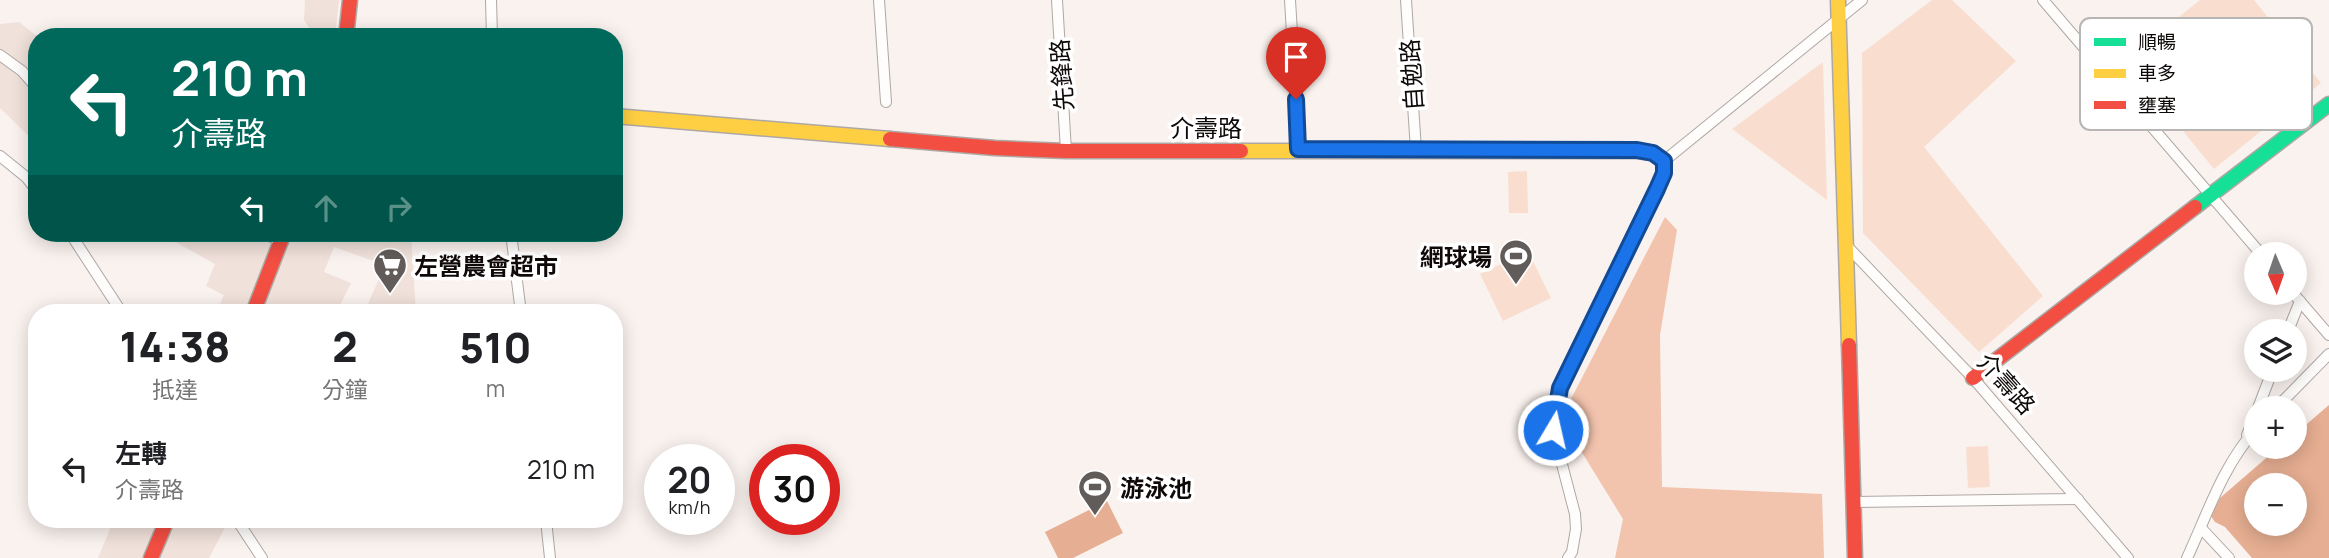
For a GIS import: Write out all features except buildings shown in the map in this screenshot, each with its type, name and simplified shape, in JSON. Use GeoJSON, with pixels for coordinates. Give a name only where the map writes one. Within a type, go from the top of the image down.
{"type":"FeatureCollection","features":[{"type":"Feature","properties":{"kind":"street"},"geometry":{"type":"LineString","coordinates":[[347,28],[350,0]]}},
{"type":"Feature","properties":{"kind":"street"},"geometry":{"type":"LineString","coordinates":[[491,0],[492,28]]}},
{"type":"Feature","properties":{"kind":"street"},"geometry":{"type":"LineString","coordinates":[[879,0],[886,102]]}},
{"type":"Feature","properties":{"kind":"street","name":"先鋒路"},"geometry":{"type":"LineString","coordinates":[[1057,0],[1066,151]]}},
{"type":"Feature","properties":{"kind":"street"},"geometry":{"type":"LineString","coordinates":[[1290,0],[1298,149]]}},
{"type":"Feature","properties":{"kind":"street","name":"自勉路"},"geometry":{"type":"LineString","coordinates":[[1406,0],[1416,150]]}},
{"type":"Feature","properties":{"kind":"street"},"geometry":{"type":"LineString","coordinates":[[1838,0],[1855,558]]}},
{"type":"Feature","properties":{"kind":"street"},"geometry":{"type":"LineString","coordinates":[[1568,558],[1572,552],[1576,529],[1575,514],[1553,430],[1560,388],[1657,189],[1664,173],[1664,161],[1862,0]]}},
{"type":"Feature","properties":{"kind":"street"},"geometry":{"type":"LineString","coordinates":[[2043,0],[2080,42]]}},
{"type":"Feature","properties":{"kind":"street"},"geometry":{"type":"LineString","coordinates":[[1,59],[22,71],[28,78]]}},
{"type":"Feature","properties":{"kind":"street"},"geometry":{"type":"LineString","coordinates":[[2312,117],[2329,104]]}},
{"type":"Feature","properties":{"kind":"street","name":"介壽路"},"geometry":{"type":"LineString","coordinates":[[623,117],[995,148],[1066,151],[1637,150],[1653,153],[1664,161]]}},
{"type":"Feature","properties":{"kind":"street"},"geometry":{"type":"LineString","coordinates":[[2156,130],[2251,242]]}},
{"type":"Feature","properties":{"kind":"street"},"geometry":{"type":"LineString","coordinates":[[1973,378],[2295,130]]}},
{"type":"Feature","properties":{"kind":"street"},"geometry":{"type":"LineString","coordinates":[[0,156],[28,181]]}},
{"type":"Feature","properties":{"kind":"street"},"geometry":{"type":"LineString","coordinates":[[76,242],[116,304]]}},
{"type":"Feature","properties":{"kind":"street"},"geometry":{"type":"LineString","coordinates":[[257,304],[281,242]]}},
{"type":"Feature","properties":{"kind":"street"},"geometry":{"type":"LineString","coordinates":[[512,242],[520,304]]}},
{"type":"Feature","properties":{"kind":"street","name":"介壽路"},"geometry":{"type":"LineString","coordinates":[[1845,244],[1973,378],[2128,558]]}},
{"type":"Feature","properties":{"kind":"street"},"geometry":{"type":"LineString","coordinates":[[2303,305],[2329,335]]}},
{"type":"Feature","properties":{"kind":"street"},"geometry":{"type":"LineString","coordinates":[[2288,396],[2329,354]]}},
{"type":"Feature","properties":{"kind":"street"},"geometry":{"type":"LineString","coordinates":[[2187,558],[2224,476],[2244,442]]}},
{"type":"Feature","properties":{"kind":"street"},"geometry":{"type":"LineString","coordinates":[[1854,502],[2078,499]]}},
{"type":"Feature","properties":{"kind":"street"},"geometry":{"type":"LineString","coordinates":[[151,558],[164,528]]}},
{"type":"Feature","properties":{"kind":"street"},"geometry":{"type":"LineString","coordinates":[[242,528],[262,558]]}},
{"type":"Feature","properties":{"kind":"street"},"geometry":{"type":"LineString","coordinates":[[547,528],[550,558]]}},
{"type":"Feature","properties":{"kind":"street"},"geometry":{"type":"LineString","coordinates":[[2201,528],[2229,558]]}},
{"type":"Feature","properties":{"kind":"shaded area"},"geometry":{"type":"Polygon","coordinates":[[[305,0],[339,0],[336,28],[309,28],[304,20],[305,0]]]}},
{"type":"Feature","properties":{"kind":"shaded area"},"geometry":{"type":"Polygon","coordinates":[[[1932,0],[1952,0],[2016,61],[1924,147],[2043,296],[1979,352],[1863,233],[1862,53],[1932,0]]]}},
{"type":"Feature","properties":{"kind":"shaded area"},"geometry":{"type":"Polygon","coordinates":[[[2200,0],[2254,0],[2269,18],[2178,18],[2200,0]]]}},
{"type":"Feature","properties":{"kind":"shaded area"},"geometry":{"type":"Polygon","coordinates":[[[19,22],[28,29],[28,135],[0,108],[0,24],[19,22]]]}},
{"type":"Feature","properties":{"kind":"shaded area"},"geometry":{"type":"Polygon","coordinates":[[[1823,62],[1827,200],[1732,129],[1823,62]]]}},
{"type":"Feature","properties":{"kind":"shaded area"},"geometry":{"type":"Polygon","coordinates":[[[2312,72],[2321,83],[2312,90],[2312,72]]]}},
{"type":"Feature","properties":{"kind":"shaded area"},"geometry":{"type":"Polygon","coordinates":[[[2182,130],[2263,130],[2214,169],[2182,130]]]}},
{"type":"Feature","properties":{"kind":"shaded area"},"geometry":{"type":"Polygon","coordinates":[[[1527,171],[1528,213],[1509,213],[1508,172],[1527,171]]]}},
{"type":"Feature","properties":{"kind":"shaded area"},"geometry":{"type":"Polygon","coordinates":[[[1665,217],[1677,230],[1660,335],[1662,487],[1822,494],[1824,558],[1615,558],[1623,519],[1570,433],[1571,399],[1665,217]]]}},
{"type":"Feature","properties":{"kind":"shaded area"},"geometry":{"type":"Polygon","coordinates":[[[175,242],[412,242],[415,304],[368,304],[385,265],[334,247],[324,272],[351,283],[340,304],[220,304],[224,295],[206,286],[215,264],[175,242]]]}},
{"type":"Feature","properties":{"kind":"shaded area","name":"網球場"},"geometry":{"type":"Polygon","coordinates":[[[1528,251],[1551,298],[1503,321],[1480,274],[1528,251]]]}},
{"type":"Feature","properties":{"kind":"shaded area"},"geometry":{"type":"Polygon","coordinates":[[[2329,405],[2329,558],[2252,558],[2225,527],[2215,522],[2211,516],[2220,498],[2244,477],[2244,536],[2307,536],[2307,473],[2249,473],[2265,459],[2307,459],[2307,424],[2329,405]]]}},
{"type":"Feature","properties":{"kind":"shaded area"},"geometry":{"type":"Polygon","coordinates":[[[1988,446],[1990,487],[1968,488],[1966,447],[1988,446]]]}},
{"type":"Feature","properties":{"kind":"shaded area","name":"游泳池"},"geometry":{"type":"Polygon","coordinates":[[[1107,501],[1123,533],[1073,558],[1058,558],[1045,532],[1107,501]]]}},
{"type":"Feature","properties":{"kind":"shaded area"},"geometry":{"type":"Polygon","coordinates":[[[111,528],[225,528],[209,558],[98,558],[111,528]]]}},
{"type":"Feature","properties":{"kind":"traffic: fast"},"geometry":{"type":"LineString","coordinates":[[2312,117],[2329,104]]}},
{"type":"Feature","properties":{"kind":"traffic: fast"},"geometry":{"type":"LineString","coordinates":[[2195,207],[2295,130]]}},
{"type":"Feature","properties":{"kind":"traffic: slow"},"geometry":{"type":"LineString","coordinates":[[1838,0],[1849,345]]}},
{"type":"Feature","properties":{"kind":"traffic: slow"},"geometry":{"type":"LineString","coordinates":[[623,117],[890,139]]}},
{"type":"Feature","properties":{"kind":"traffic: slow"},"geometry":{"type":"LineString","coordinates":[[1241,151],[1637,151],[1653,153],[1664,161]]}},
{"type":"Feature","properties":{"kind":"traffic: jam"},"geometry":{"type":"LineString","coordinates":[[347,28],[350,0]]}},
{"type":"Feature","properties":{"kind":"traffic: jam"},"geometry":{"type":"LineString","coordinates":[[890,139],[1066,151],[1241,151]]}},
{"type":"Feature","properties":{"kind":"traffic: jam"},"geometry":{"type":"LineString","coordinates":[[1973,378],[2195,207]]}},
{"type":"Feature","properties":{"kind":"traffic: jam"},"geometry":{"type":"LineString","coordinates":[[256,304],[281,242]]}},
{"type":"Feature","properties":{"kind":"traffic: jam"},"geometry":{"type":"LineString","coordinates":[[1849,345],[1855,558]]}},
{"type":"Feature","properties":{"kind":"traffic: jam"},"geometry":{"type":"LineString","coordinates":[[151,558],[164,528]]}},
{"type":"Feature","properties":{"kind":"place","name":"網球場"},"geometry":{"type":"Point","coordinates":[1516,286]}},
{"type":"Feature","properties":{"kind":"place","name":"左營農會超市"},"geometry":{"type":"Point","coordinates":[390,295]}},
{"type":"Feature","properties":{"kind":"place","name":"游泳池"},"geometry":{"type":"Point","coordinates":[1095,517]}},
{"type":"Feature","properties":{"kind":"route"},"geometry":{"type":"LineString","coordinates":[[1296,99],[1298,149],[1637,150],[1653,153],[1664,161],[1664,173],[1657,189],[1560,388],[1553,430]]}}]}
